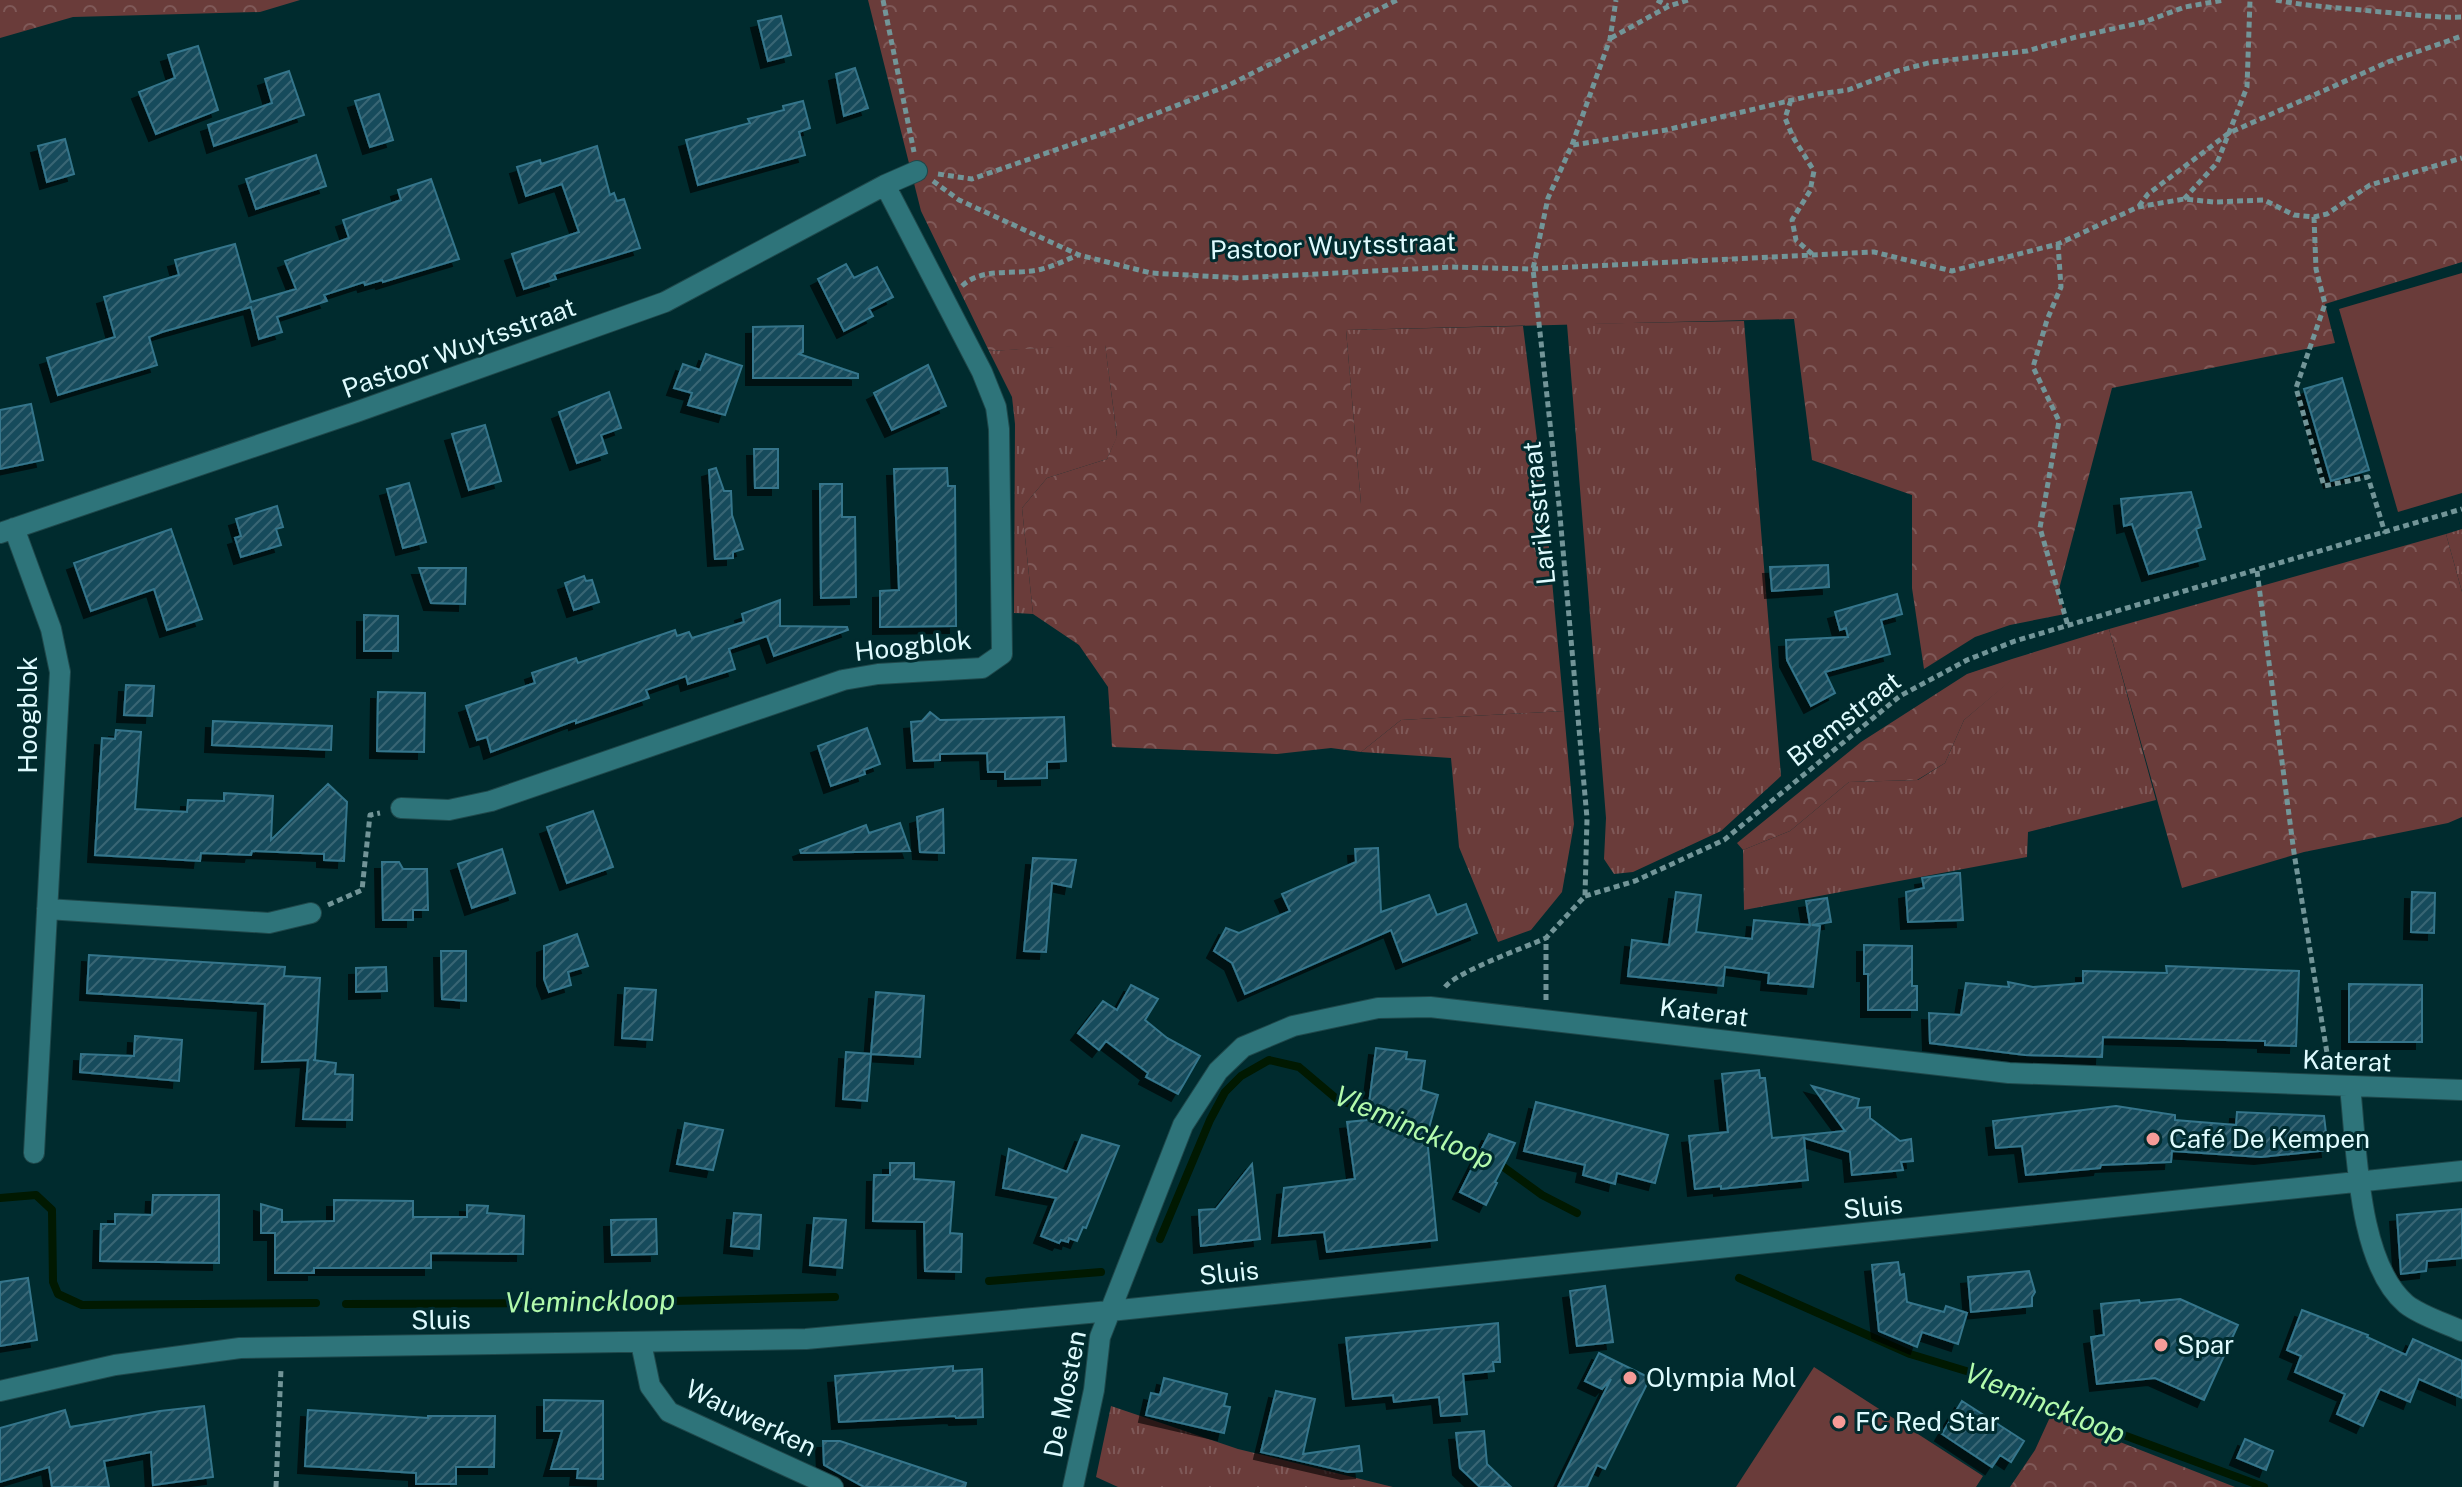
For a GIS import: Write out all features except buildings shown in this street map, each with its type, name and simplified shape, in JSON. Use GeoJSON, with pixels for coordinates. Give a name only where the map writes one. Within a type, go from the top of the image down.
{"type":"FeatureCollection","features":[{"type":"Feature","properties":{"kind":"street","name":"Pastoor Wuytsstraat"},"geometry":{"type":"LineString","coordinates":[[7,530],[356,412],[665,302],[917,171]]}},
{"type":"Feature","properties":{"kind":"street","name":"Hoogblok"},"geometry":{"type":"LineString","coordinates":[[401,808],[449,810],[491,801],[843,680],[878,674],[982,668],[1002,654],[999,429],[996,407],[982,372],[885,185]]}},
{"type":"Feature","properties":{"kind":"street","name":"Hoogblok"},"geometry":{"type":"LineString","coordinates":[[7,530],[51,629],[60,672],[34,1153]]}},
{"type":"Feature","properties":{"kind":"street"},"geometry":{"type":"LineString","coordinates":[[47,909],[269,923],[311,913]]}},
{"type":"Feature","properties":{"kind":"street","name":"Katerat"},"geometry":{"type":"LineString","coordinates":[[1110,1311],[1183,1125],[1218,1071],[1243,1047],[1293,1026],[1378,1008],[1430,1007],[2009,1073],[2462,1090]]}},
{"type":"Feature","properties":{"kind":"street"},"geometry":{"type":"LineString","coordinates":[[2341,1086],[2371,1246],[2383,1277],[2407,1305],[2462,1331]]}},
{"type":"Feature","properties":{"kind":"street","name":"Sluis"},"geometry":{"type":"LineString","coordinates":[[0,1391],[115,1365],[240,1348],[806,1339],[1110,1311],[2462,1171]]}},
{"type":"Feature","properties":{"kind":"street","name":"De Mosten"},"geometry":{"type":"LineString","coordinates":[[1073,1487],[1094,1390],[1100,1337],[1110,1311]]}},
{"type":"Feature","properties":{"kind":"street","name":"Wauwerken"},"geometry":{"type":"LineString","coordinates":[[641,1343],[650,1386],[669,1412],[833,1487]]}},
{"type":"Feature","properties":{"kind":"path"},"geometry":{"type":"LineString","coordinates":[[883,0],[917,171],[972,179],[1227,86],[1397,0]]}},
{"type":"Feature","properties":{"kind":"path","name":"Lariksstraat"},"geometry":{"type":"LineString","coordinates":[[1585,896],[1587,818],[1559,505],[1533,269],[1548,198],[1572,145],[1610,39],[1616,0]]}},
{"type":"Feature","properties":{"kind":"path"},"geometry":{"type":"LineString","coordinates":[[1657,0],[1669,6]]}},
{"type":"Feature","properties":{"kind":"path"},"geometry":{"type":"LineString","coordinates":[[1610,39],[1669,6],[1688,0]]}},
{"type":"Feature","properties":{"kind":"path"},"geometry":{"type":"LineString","coordinates":[[2185,7],[2190,0]]}},
{"type":"Feature","properties":{"kind":"path"},"geometry":{"type":"LineString","coordinates":[[1572,145],[1666,130],[1791,100],[1848,90],[1897,71],[1932,62],[2027,51],[2144,22],[2185,7],[2224,0]]}},
{"type":"Feature","properties":{"kind":"path"},"geometry":{"type":"LineString","coordinates":[[2184,199],[2217,163],[2247,87],[2250,0]]}},
{"type":"Feature","properties":{"kind":"path"},"geometry":{"type":"LineString","coordinates":[[2276,0],[2316,8],[2380,11],[2430,18],[2462,17]]}},
{"type":"Feature","properties":{"kind":"path"},"geometry":{"type":"LineString","coordinates":[[2138,207],[2148,194],[2229,133],[2388,62],[2462,36]]}},
{"type":"Feature","properties":{"kind":"path"},"geometry":{"type":"LineString","coordinates":[[1791,100],[1785,118],[1814,171],[1810,191],[1792,220],[1796,240],[1813,255]]}},
{"type":"Feature","properties":{"kind":"path"},"geometry":{"type":"LineString","coordinates":[[2138,207],[2184,199],[2214,202],[2264,200],[2294,215],[2314,217],[2327,214],[2370,185],[2462,158]]}},
{"type":"Feature","properties":{"kind":"path","name":"Pastoor Wuytsstraat"},"geometry":{"type":"LineString","coordinates":[[917,171],[959,200],[1079,255],[1151,273],[1240,278],[1451,267],[1533,269],[1874,252],[1952,271],[2058,244],[2138,207]]}},
{"type":"Feature","properties":{"kind":"path"},"geometry":{"type":"LineString","coordinates":[[2314,217],[2316,269],[2325,304],[2296,388],[2324,486],[2368,477],[2385,533]]}},
{"type":"Feature","properties":{"kind":"path"},"geometry":{"type":"LineString","coordinates":[[2058,244],[2061,287],[2033,367],[2059,421],[2040,528],[2068,626]]}},
{"type":"Feature","properties":{"kind":"path"},"geometry":{"type":"LineString","coordinates":[[945,303],[968,280],[992,274],[1040,270],[1079,255]]}},
{"type":"Feature","properties":{"kind":"path","name":"Bremstraat"},"geometry":{"type":"LineString","coordinates":[[1585,896],[1635,881],[1724,840],[1900,696],[1967,660],[2015,641],[2462,509]]}},
{"type":"Feature","properties":{"kind":"path"},"geometry":{"type":"LineString","coordinates":[[2257,571],[2294,853],[2341,1086]]}},
{"type":"Feature","properties":{"kind":"path"},"geometry":{"type":"LineString","coordinates":[[311,913],[362,890],[370,815],[401,808]]}},
{"type":"Feature","properties":{"kind":"path"},"geometry":{"type":"LineString","coordinates":[[1430,1007],[1449,982],[1546,938],[1585,896]]}},
{"type":"Feature","properties":{"kind":"path"},"geometry":{"type":"LineString","coordinates":[[1546,938],[1544,994],[1552,1020]]}},
{"type":"Feature","properties":{"kind":"path"},"geometry":{"type":"LineString","coordinates":[[276,1487],[282,1349]]}},
{"type":"Feature","properties":{"kind":"green space"},"geometry":{"type":"Polygon","coordinates":[[[0,0],[300,0],[260,12],[73,17],[0,38],[0,0]]]}},
{"type":"Feature","properties":{"kind":"green space"},"geometry":{"type":"Polygon","coordinates":[[[868,0],[2462,0],[2462,262],[2325,304],[2335,343],[2112,388],[2058,593],[2065,614],[2010,625],[1975,637],[1924,669],[1912,588],[1912,495],[1812,460],[1794,319],[1346,330],[1361,504],[1545,504],[1564,711],[1401,720],[1361,752],[1331,748],[1277,754],[1112,747],[1108,687],[1079,645],[1033,614],[1022,508],[1047,478],[1107,459],[1117,436],[1105,345],[989,351],[921,211],[868,0]]]}},
{"type":"Feature","properties":{"kind":"green space"},"geometry":{"type":"Polygon","coordinates":[[[2462,273],[2462,493],[2398,512],[2339,309],[2462,273]]]}},
{"type":"Feature","properties":{"kind":"green space"},"geometry":{"type":"Polygon","coordinates":[[[1744,321],[1781,776],[1721,831],[1633,872],[1614,874],[1604,859],[1606,818],[1567,324],[1744,321]]]}},
{"type":"Feature","properties":{"kind":"green space"},"geometry":{"type":"Polygon","coordinates":[[[1523,326],[1545,504],[1361,504],[1346,330],[1523,326]]]}},
{"type":"Feature","properties":{"kind":"green space"},"geometry":{"type":"Polygon","coordinates":[[[1105,344],[1117,437],[1107,459],[1047,478],[1022,508],[1033,614],[1014,613],[1015,424],[1012,397],[989,351],[1105,344]]]}},
{"type":"Feature","properties":{"kind":"green space"},"geometry":{"type":"Polygon","coordinates":[[[2462,529],[2462,592],[2446,534],[2462,529]]]}},
{"type":"Feature","properties":{"kind":"green space"},"geometry":{"type":"Polygon","coordinates":[[[2446,534],[2462,592],[2462,817],[2448,823],[2304,852],[2182,888],[2109,629],[2446,534]]]}},
{"type":"Feature","properties":{"kind":"green space"},"geometry":{"type":"Polygon","coordinates":[[[2109,629],[2156,800],[2028,832],[2027,857],[1744,910],[1743,850],[1790,831],[1849,782],[1918,780],[1945,763],[1964,720],[2012,679],[2012,659],[2109,629]]]}},
{"type":"Feature","properties":{"kind":"green space"},"geometry":{"type":"Polygon","coordinates":[[[2012,659],[2013,679],[1964,720],[1945,763],[1917,780],[1849,782],[1790,831],[1743,850],[1737,843],[1861,742],[1967,674],[2012,659]]]}},
{"type":"Feature","properties":{"kind":"green space"},"geometry":{"type":"Polygon","coordinates":[[[1564,711],[1574,824],[1562,892],[1531,930],[1498,942],[1459,847],[1451,758],[1361,752],[1401,720],[1564,711]]]}},
{"type":"Feature","properties":{"kind":"green space","name":"FC Red Star"},"geometry":{"type":"Polygon","coordinates":[[[1814,1367],[1983,1476],[1976,1487],[1736,1487],[1814,1367]]]}},
{"type":"Feature","properties":{"kind":"green space"},"geometry":{"type":"Polygon","coordinates":[[[1111,1406],[1238,1449],[1393,1487],[1118,1487],[1096,1477],[1111,1406]]]}},
{"type":"Feature","properties":{"kind":"green space"},"geometry":{"type":"Polygon","coordinates":[[[2051,1415],[2235,1487],[2010,1487],[2035,1450],[2051,1415]]]}},
{"type":"Feature","properties":{"kind":"waterway","name":"Vleminckloop"},"geometry":{"type":"LineString","coordinates":[[1160,1239],[1210,1120],[1225,1092],[1241,1076],[1269,1060],[1299,1067],[1338,1100],[1377,1113]]}},
{"type":"Feature","properties":{"kind":"waterway","name":"Vleminckloop"},"geometry":{"type":"LineString","coordinates":[[1416,1127],[1498,1163],[1542,1195],[1577,1213]]}},
{"type":"Feature","properties":{"kind":"waterway","name":"Vleminckloop"},"geometry":{"type":"LineString","coordinates":[[0,1198],[36,1195],[52,1210],[53,1282],[58,1294],[82,1305],[316,1303]]}},
{"type":"Feature","properties":{"kind":"waterway","name":"Vleminckloop"},"geometry":{"type":"LineString","coordinates":[[989,1281],[1101,1272]]}},
{"type":"Feature","properties":{"kind":"waterway","name":"Vleminckloop"},"geometry":{"type":"LineString","coordinates":[[1739,1278],[1910,1354],[1986,1377],[2056,1410],[2264,1487]]}},
{"type":"Feature","properties":{"kind":"waterway","name":"Vleminckloop"},"geometry":{"type":"LineString","coordinates":[[346,1304],[592,1303],[835,1297]]}},
{"type":"Feature","properties":{"kind":"place","name":"Café De Kempen"},"geometry":{"type":"Point","coordinates":[2153,1139]}},
{"type":"Feature","properties":{"kind":"place","name":"Spar"},"geometry":{"type":"Point","coordinates":[2161,1345]}},
{"type":"Feature","properties":{"kind":"place","name":"Olympia Mol"},"geometry":{"type":"Point","coordinates":[1630,1378]}},
{"type":"Feature","properties":{"kind":"place","name":"FC Red Star"},"geometry":{"type":"Point","coordinates":[1839,1422]}}]}
